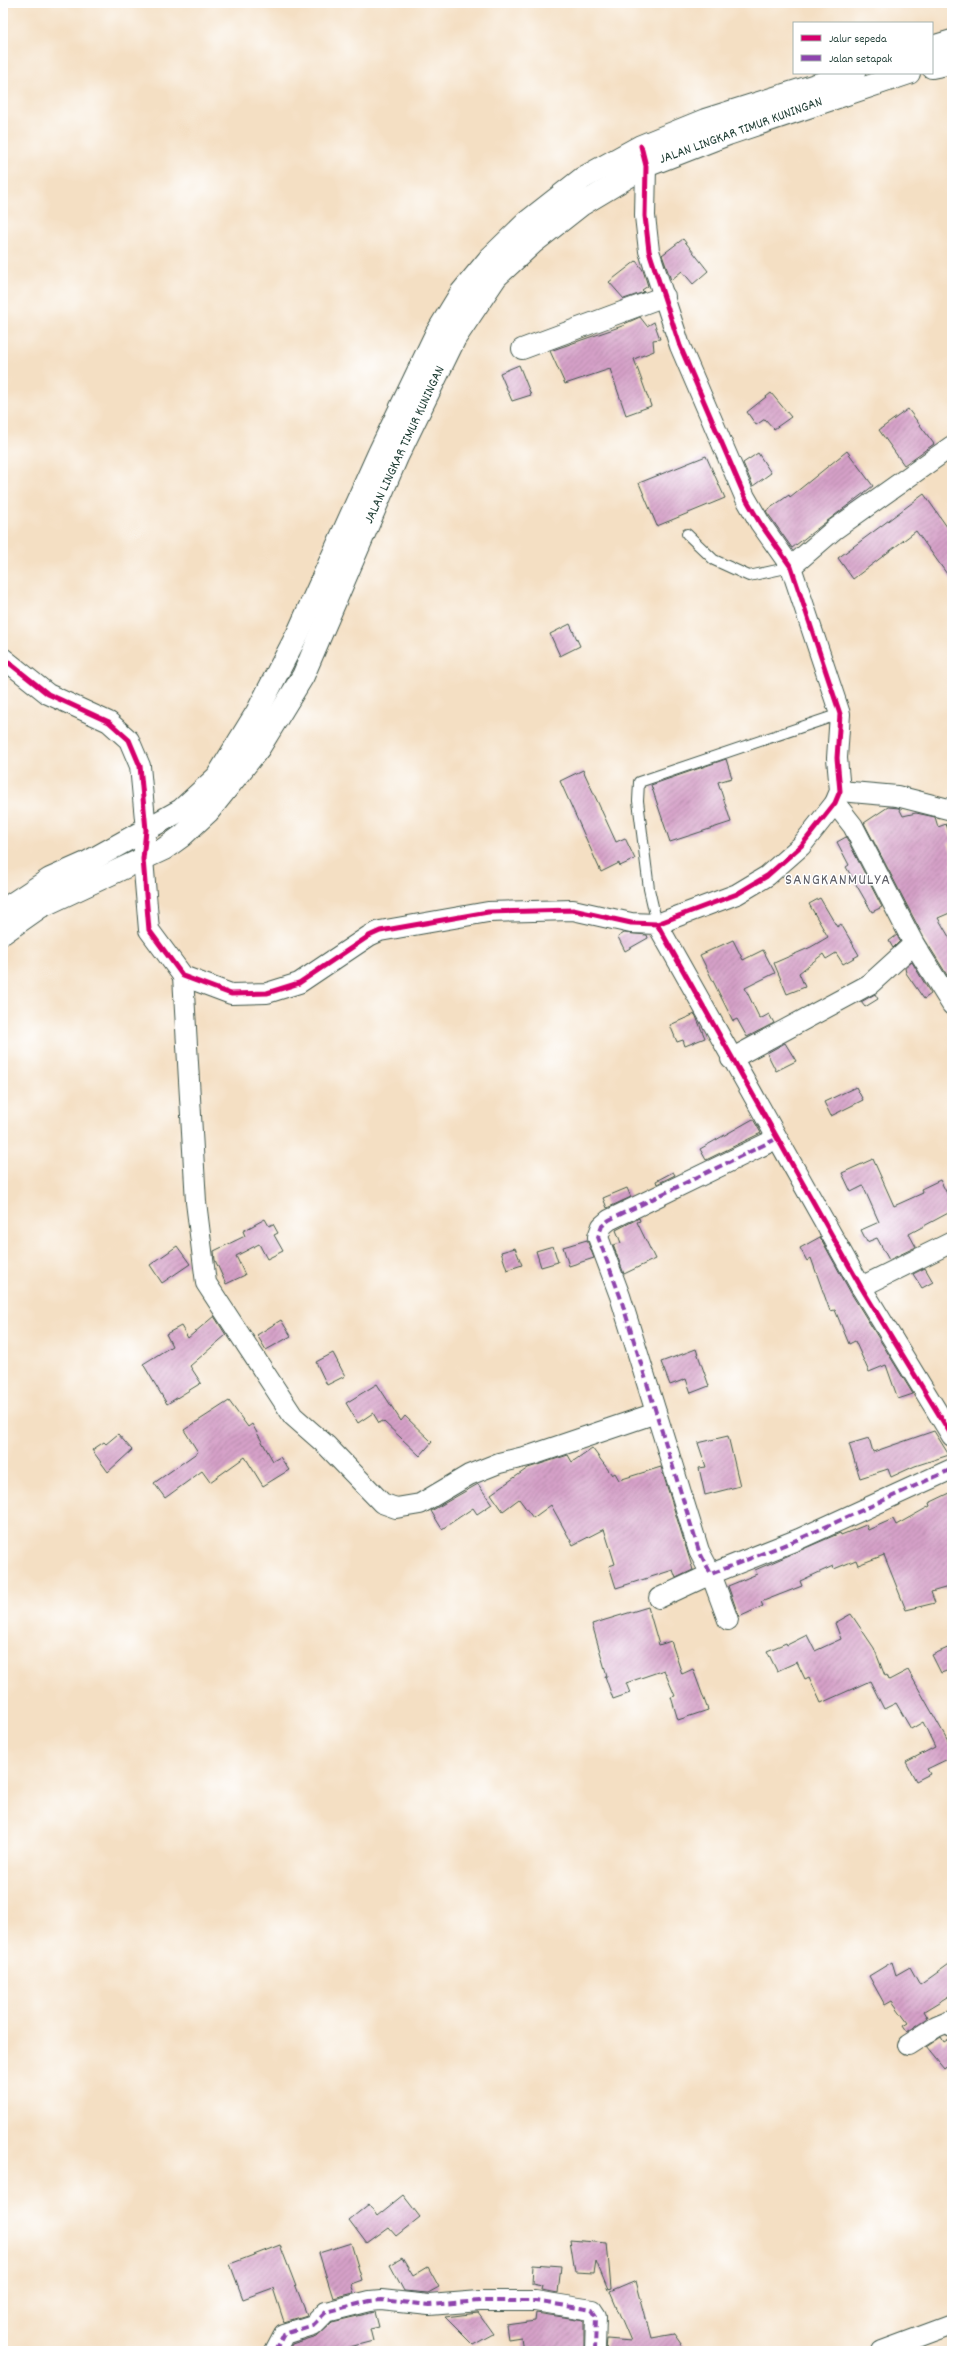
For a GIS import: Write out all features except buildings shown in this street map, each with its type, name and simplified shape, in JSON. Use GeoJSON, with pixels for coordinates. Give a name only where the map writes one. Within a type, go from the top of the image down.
{"type":"FeatureCollection","features":[{"type":"Feature","properties":{"kind":"main road"},"geometry":{"type":"LineString","coordinates":[[933,47],[952,41]]}},
{"type":"Feature","properties":{"kind":"main road"},"geometry":{"type":"LineString","coordinates":[[933,67],[952,63]]}},
{"type":"Feature","properties":{"kind":"main road","name":"JALAN LINGKAR TIMUR KUNINGAN"},"geometry":{"type":"LineString","coordinates":[[3,933],[40,907],[164,849],[182,836],[208,812],[259,748],[299,683],[400,450],[455,338],[496,277],[534,242],[644,156],[705,120],[851,74]]}},
{"type":"Feature","properties":{"kind":"main road","name":"JALAN LINGKAR TIMUR KUNINGAN"},"geometry":{"type":"LineString","coordinates":[[3,910],[50,879],[86,863],[181,810],[207,788],[226,765],[298,633],[379,453],[436,334],[461,293],[490,258],[527,222],[583,178],[644,156],[728,134],[906,74]]}},
{"type":"Feature","properties":{"kind":"street"},"geometry":{"type":"LineString","coordinates":[[644,156],[645,216],[649,251],[665,296],[680,346],[745,497],[791,567],[840,714],[838,797],[914,944],[952,1005]]}},
{"type":"Feature","properties":{"kind":"street"},"geometry":{"type":"LineString","coordinates":[[522,349],[665,296]]}},
{"type":"Feature","properties":{"kind":"street"},"geometry":{"type":"LineString","coordinates":[[791,567],[835,529],[952,446]]}},
{"type":"Feature","properties":{"kind":"street"},"geometry":{"type":"LineString","coordinates":[[3,658],[48,694],[109,722],[129,740],[140,766],[146,830],[143,858],[149,930],[183,976],[231,994],[268,993],[299,983],[369,936],[380,931],[488,912],[572,910],[630,923],[657,924],[737,894],[767,876],[801,846],[838,797]]}},
{"type":"Feature","properties":{"kind":"street"},"geometry":{"type":"LineString","coordinates":[[838,797],[897,796],[952,810]]}},
{"type":"Feature","properties":{"kind":"street"},"geometry":{"type":"LineString","coordinates":[[657,924],[731,1059],[861,1287],[952,1436]]}},
{"type":"Feature","properties":{"kind":"street"},"geometry":{"type":"LineString","coordinates":[[731,1059],[870,984],[914,944]]}},
{"type":"Feature","properties":{"kind":"street"},"geometry":{"type":"LineString","coordinates":[[183,976],[196,1202],[206,1283],[293,1416],[326,1445],[382,1503],[396,1508],[420,1504],[469,1475],[499,1463],[532,1455],[656,1412]]}},
{"type":"Feature","properties":{"kind":"street"},"geometry":{"type":"LineString","coordinates":[[728,1620],[711,1574],[699,1551],[620,1296],[598,1237],[602,1226],[609,1220],[776,1139]]}},
{"type":"Feature","properties":{"kind":"street"},"geometry":{"type":"LineString","coordinates":[[861,1287],[952,1242]]}},
{"type":"Feature","properties":{"kind":"street"},"geometry":{"type":"LineString","coordinates":[[659,1598],[711,1574],[799,1539],[952,1469]]}},
{"type":"Feature","properties":{"kind":"street"},"geometry":{"type":"LineString","coordinates":[[908,2045],[936,2027],[948,2022],[952,2026]]}},
{"type":"Feature","properties":{"kind":"street"},"geometry":{"type":"LineString","coordinates":[[275,2351],[284,2334],[313,2325],[326,2312],[370,2300],[381,2300],[429,2305],[480,2301],[535,2301],[592,2310],[596,2316],[594,2351]]}},
{"type":"Feature","properties":{"kind":"street"},"geometry":{"type":"LineString","coordinates":[[882,2351],[952,2325]]}},
{"type":"Feature","properties":{"kind":"lane"},"geometry":{"type":"LineString","coordinates":[[687,534],[714,560],[749,576],[791,567]]}},
{"type":"Feature","properties":{"kind":"lane"},"geometry":{"type":"LineString","coordinates":[[657,924],[649,890],[638,801],[639,782],[840,714]]}},
{"type":"Feature","properties":{"kind":"marked path"},"geometry":{"type":"LineString","coordinates":[[776,1139],[609,1220],[602,1226],[598,1237],[620,1296],[699,1551],[711,1574],[799,1539],[952,1469]]}},
{"type":"Feature","properties":{"kind":"marked path"},"geometry":{"type":"LineString","coordinates":[[275,2351],[284,2334],[313,2325],[326,2312],[370,2301],[381,2300],[429,2305],[480,2301],[535,2301],[592,2310],[596,2316],[595,2351]]}},
{"type":"Feature","properties":{"kind":"cycle path"},"geometry":{"type":"LineString","coordinates":[[641,146],[646,166],[645,216],[649,251],[680,346],[745,497],[760,523],[791,567],[840,714],[837,758],[840,791],[835,803],[801,846],[767,876],[737,894],[657,924]]}},
{"type":"Feature","properties":{"kind":"cycle path"},"geometry":{"type":"LineString","coordinates":[[3,658],[48,694],[109,722],[129,740],[140,766],[146,830],[143,859],[149,930],[183,976],[231,994],[267,993],[299,983],[369,936],[380,931],[488,912],[573,910],[631,923],[657,924],[861,1287],[952,1436]]}},
{"type":"Feature","properties":{"kind":"district","name":"SANGKANMULYA"},"geometry":{"type":"Point","coordinates":[838,880]}}]}
